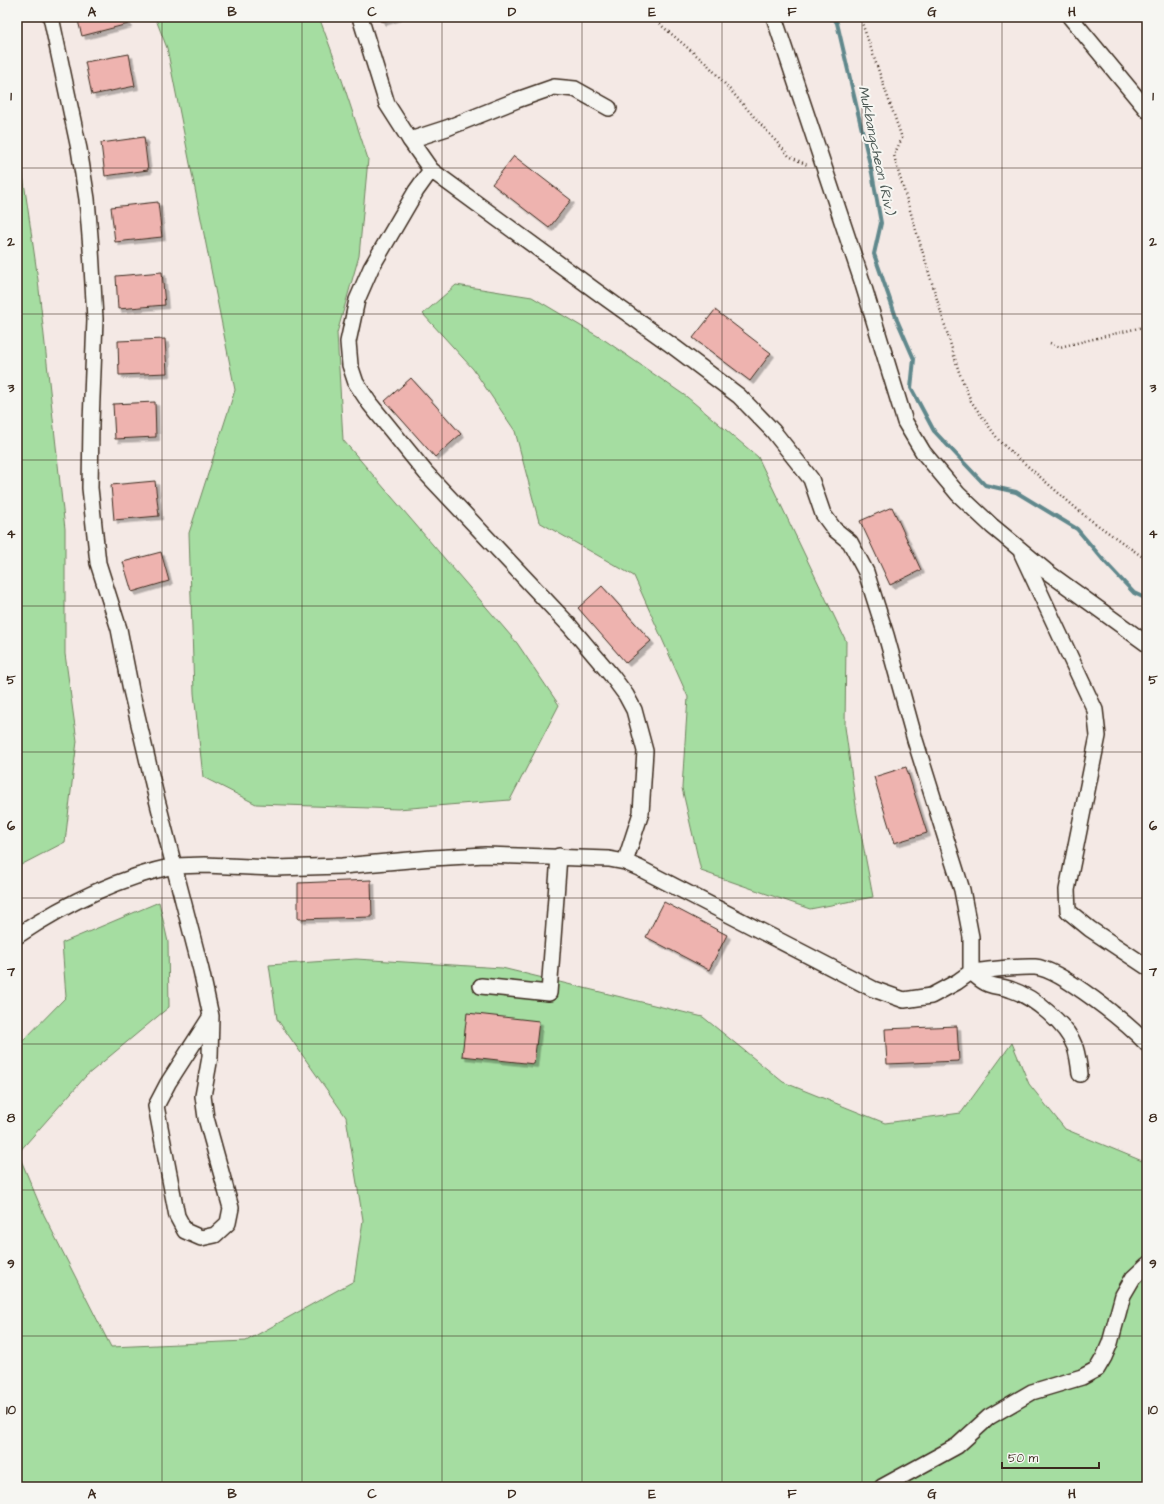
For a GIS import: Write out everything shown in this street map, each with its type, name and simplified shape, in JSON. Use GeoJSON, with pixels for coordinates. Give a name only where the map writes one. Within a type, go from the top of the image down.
{"type":"FeatureCollection","features":[{"type":"Feature","properties":{"kind":"street"},"geometry":{"type":"LineString","coordinates":[[51,17],[79,149],[87,199],[95,319],[90,488],[98,563],[119,629],[131,690],[155,792],[201,970],[211,1016],[210,1057],[202,1096],[206,1118],[231,1208],[228,1223],[215,1235],[200,1238],[185,1231],[177,1216],[156,1106],[168,1083],[211,1016]]}},
{"type":"Feature","properties":{"kind":"street"},"geometry":{"type":"LineString","coordinates":[[360,17],[387,104],[410,140],[432,170],[596,291],[674,346],[739,396],[773,431],[811,479],[823,514],[834,529],[850,542],[866,572],[886,635],[915,740],[962,890],[971,937],[971,972]]}},
{"type":"Feature","properties":{"kind":"street"},"geometry":{"type":"LineString","coordinates":[[774,17],[862,281],[905,422],[923,452],[958,494],[992,526],[1046,571],[1147,644]]}},
{"type":"Feature","properties":{"kind":"street"},"geometry":{"type":"LineString","coordinates":[[1070,17],[1147,110]]}},
{"type":"Feature","properties":{"kind":"street"},"geometry":{"type":"LineString","coordinates":[[410,140],[447,128],[554,87],[575,89],[609,108]]}},
{"type":"Feature","properties":{"kind":"street"},"geometry":{"type":"LineString","coordinates":[[432,170],[416,191],[371,268],[357,300],[348,342],[350,364],[356,383],[370,404],[426,473],[569,625],[626,695],[640,726],[646,751],[641,813],[625,862]]}},
{"type":"Feature","properties":{"kind":"street"},"geometry":{"type":"LineString","coordinates":[[1020,549],[1095,710],[1098,736],[1067,890],[1068,911],[1090,929],[1147,967]]}},
{"type":"Feature","properties":{"kind":"street"},"geometry":{"type":"LineString","coordinates":[[17,936],[70,903],[115,883],[174,866],[342,866],[485,855],[609,858],[625,862],[873,989],[904,1000],[931,996],[957,982],[971,972],[1035,967],[1050,971],[1062,978],[1137,1033],[1147,1044]]}},
{"type":"Feature","properties":{"kind":"street"},"geometry":{"type":"LineString","coordinates":[[481,986],[549,993],[558,856]]}},
{"type":"Feature","properties":{"kind":"street"},"geometry":{"type":"LineString","coordinates":[[971,972],[987,984],[1013,990],[1030,999],[1047,1012],[1063,1028],[1074,1045],[1079,1062],[1080,1074]]}},
{"type":"Feature","properties":{"kind":"street"},"geometry":{"type":"LineString","coordinates":[[882,1487],[957,1446],[989,1417],[1032,1392],[1082,1377],[1097,1369],[1110,1342],[1124,1295],[1133,1278],[1147,1265]]}},
{"type":"Feature","properties":{"kind":"path"},"geometry":{"type":"LineString","coordinates":[[655,17],[662,26],[708,65],[789,156],[810,167],[823,162]]}},
{"type":"Feature","properties":{"kind":"path"},"geometry":{"type":"LineString","coordinates":[[860,17],[902,138],[894,155],[896,164],[959,372],[971,401],[1000,442],[1086,516],[1147,560]]}},
{"type":"Feature","properties":{"kind":"path"},"geometry":{"type":"LineString","coordinates":[[1050,343],[1060,346],[1147,326]]}},
{"type":"Feature","properties":{"kind":"green space"},"geometry":{"type":"Polygon","coordinates":[[[155,17],[319,17],[340,74],[368,159],[359,256],[337,333],[343,440],[517,643],[559,705],[510,800],[398,809],[256,804],[203,777],[194,693],[189,533],[235,390],[167,48],[155,17]]]}},
{"type":"Feature","properties":{"kind":"green space"},"geometry":{"type":"Polygon","coordinates":[[[17,133],[38,280],[65,529],[65,654],[77,741],[65,842],[17,867],[17,133]]]}},
{"type":"Feature","properties":{"kind":"green space"},"geometry":{"type":"Polygon","coordinates":[[[456,285],[532,297],[606,341],[687,397],[758,457],[846,641],[845,727],[857,813],[873,897],[810,909],[701,871],[682,788],[688,697],[634,576],[539,522],[515,431],[473,369],[423,314],[456,285]]]}},
{"type":"Feature","properties":{"kind":"green space"},"geometry":{"type":"Polygon","coordinates":[[[159,902],[168,942],[169,1007],[86,1076],[18,1153],[44,1215],[111,1347],[246,1341],[354,1281],[363,1220],[346,1117],[277,1019],[269,965],[356,959],[502,968],[703,1017],[783,1082],[885,1123],[961,1113],[1012,1043],[1029,1084],[1065,1129],[1147,1163],[1147,1487],[17,1487],[17,1047],[66,997],[62,943],[159,902]]]}},
{"type":"Feature","properties":{"kind":"building"},"geometry":{"type":"Polygon","coordinates":[[[77,17],[126,17],[128,24],[82,36],[77,17]]]}},
{"type":"Feature","properties":{"kind":"building"},"geometry":{"type":"Polygon","coordinates":[[[381,17],[398,17],[382,22],[381,17]]]}},
{"type":"Feature","properties":{"kind":"building"},"geometry":{"type":"Polygon","coordinates":[[[129,54],[135,86],[92,95],[85,62],[129,54]]]}},
{"type":"Feature","properties":{"kind":"building"},"geometry":{"type":"Polygon","coordinates":[[[144,137],[148,170],[105,176],[101,143],[144,137]]]}},
{"type":"Feature","properties":{"kind":"building"},"geometry":{"type":"Polygon","coordinates":[[[514,156],[571,200],[549,228],[492,184],[514,156]]]}},
{"type":"Feature","properties":{"kind":"building"},"geometry":{"type":"Polygon","coordinates":[[[158,202],[162,237],[115,242],[111,207],[158,202]]]}},
{"type":"Feature","properties":{"kind":"building"},"geometry":{"type":"Polygon","coordinates":[[[162,272],[165,305],[118,309],[116,276],[162,272]]]}},
{"type":"Feature","properties":{"kind":"building"},"geometry":{"type":"Polygon","coordinates":[[[715,310],[771,353],[750,381],[693,338],[715,310]]]}},
{"type":"Feature","properties":{"kind":"building"},"geometry":{"type":"Polygon","coordinates":[[[165,339],[167,373],[119,375],[118,341],[165,339]]]}},
{"type":"Feature","properties":{"kind":"building"},"geometry":{"type":"Polygon","coordinates":[[[411,378],[461,434],[435,457],[385,401],[411,378]]]}},
{"type":"Feature","properties":{"kind":"building"},"geometry":{"type":"Polygon","coordinates":[[[155,402],[156,437],[115,439],[113,404],[155,402]]]}},
{"type":"Feature","properties":{"kind":"building"},"geometry":{"type":"Polygon","coordinates":[[[155,481],[159,516],[114,520],[111,485],[155,481]]]}},
{"type":"Feature","properties":{"kind":"building"},"geometry":{"type":"Polygon","coordinates":[[[892,507],[921,570],[890,585],[860,521],[892,507]]]}},
{"type":"Feature","properties":{"kind":"building"},"geometry":{"type":"Polygon","coordinates":[[[161,552],[169,581],[132,592],[123,562],[161,552]]]}},
{"type":"Feature","properties":{"kind":"building"},"geometry":{"type":"Polygon","coordinates":[[[602,586],[651,641],[626,663],[578,608],[602,586]]]}},
{"type":"Feature","properties":{"kind":"building"},"geometry":{"type":"Polygon","coordinates":[[[906,767],[927,833],[894,843],[874,777],[906,767]]]}},
{"type":"Feature","properties":{"kind":"building"},"geometry":{"type":"Polygon","coordinates":[[[371,880],[372,917],[298,919],[298,883],[371,880]]]}},
{"type":"Feature","properties":{"kind":"building"},"geometry":{"type":"Polygon","coordinates":[[[664,902],[727,935],[709,970],[646,937],[664,902]]]}},
{"type":"Feature","properties":{"kind":"building"},"geometry":{"type":"Polygon","coordinates":[[[467,1013],[539,1021],[534,1064],[462,1056],[467,1013]]]}},
{"type":"Feature","properties":{"kind":"building"},"geometry":{"type":"Polygon","coordinates":[[[957,1026],[959,1061],[887,1064],[885,1029],[957,1026]]]}},
{"type":"Feature","properties":{"kind":"waterway","name":"Mukbangcheon (Riv.)"},"geometry":{"type":"LineString","coordinates":[[833,17],[837,23],[872,173],[881,223],[874,254],[897,320],[914,359],[911,388],[934,431],[985,485],[1016,492],[1077,529],[1134,593],[1147,599]]}}]}
